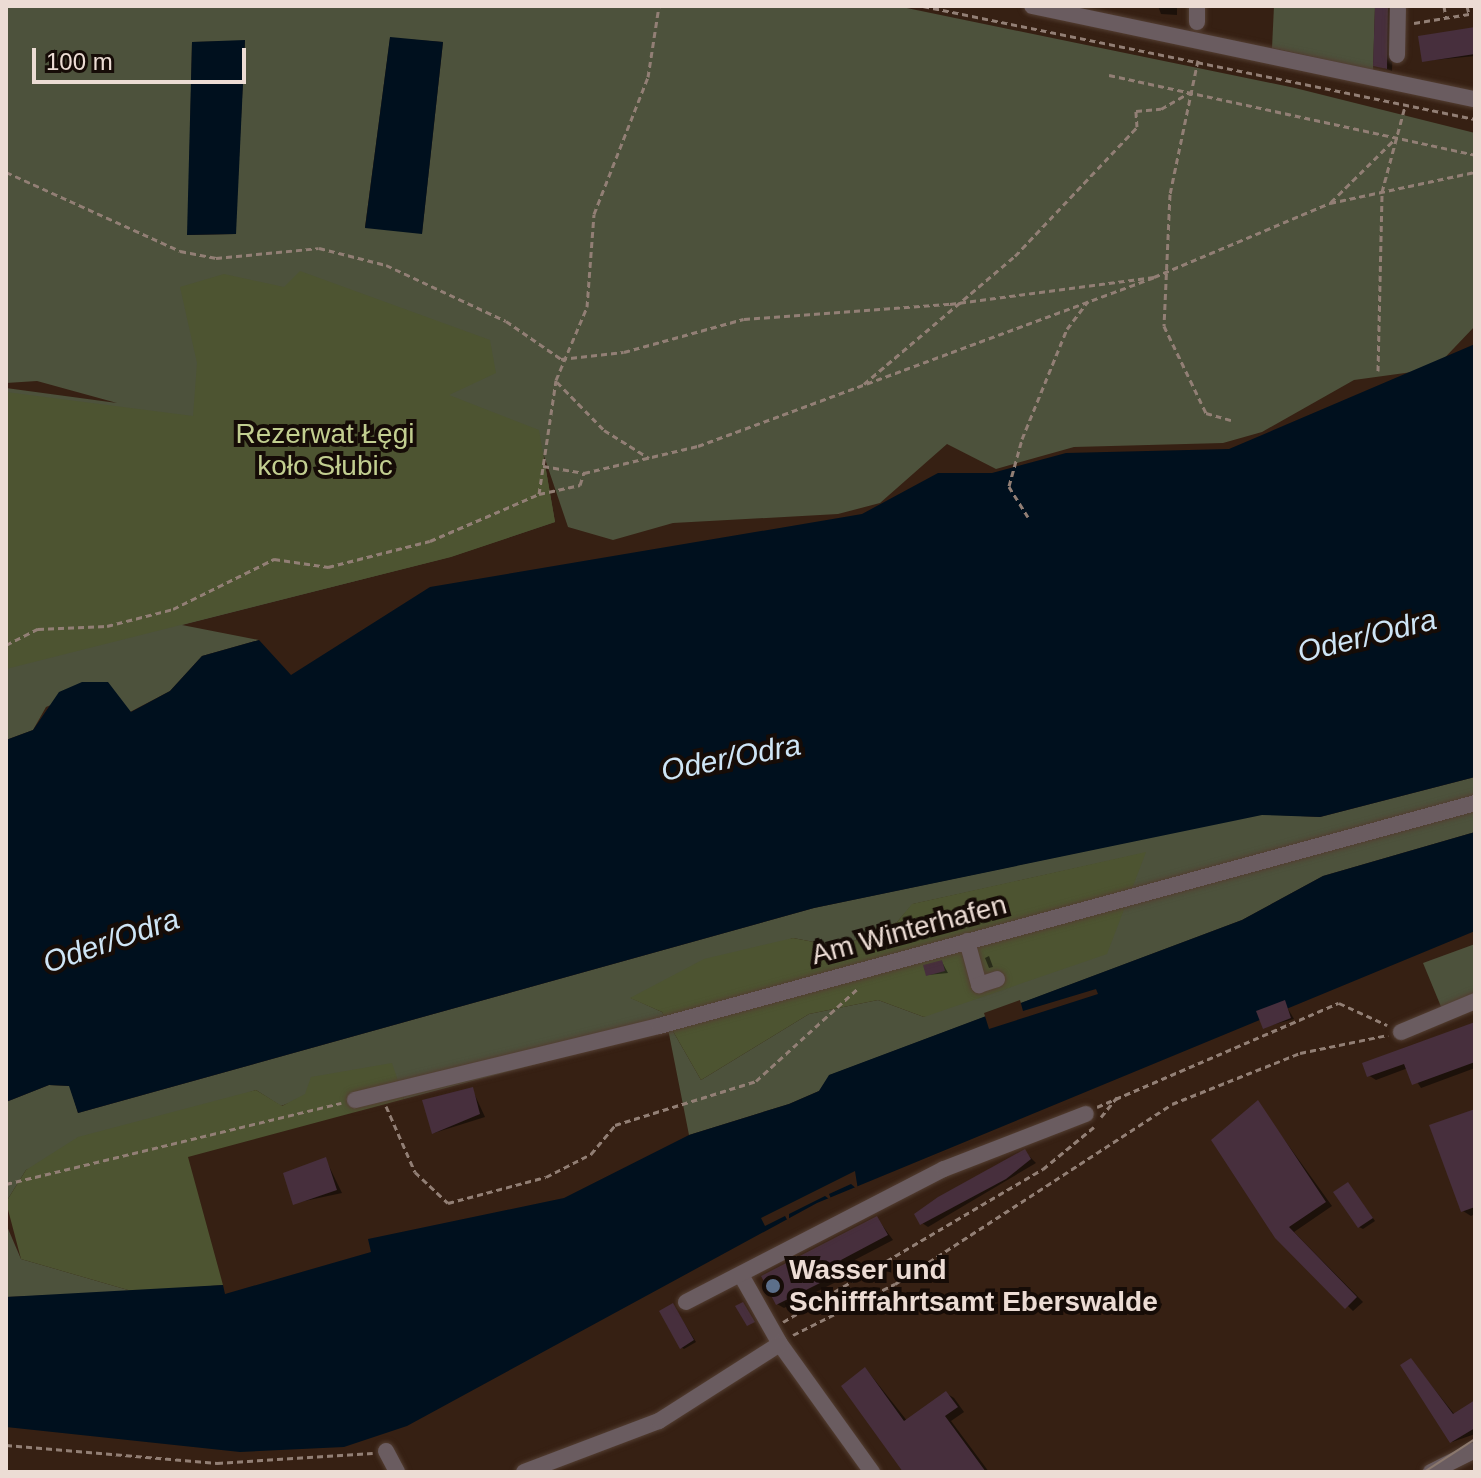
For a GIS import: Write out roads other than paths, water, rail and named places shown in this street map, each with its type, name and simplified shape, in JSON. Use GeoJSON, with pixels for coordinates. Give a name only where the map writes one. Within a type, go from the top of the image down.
{"type":"FeatureCollection","features":[{"type":"Feature","properties":{"kind":"street"},"geometry":{"type":"LineString","coordinates":[[1032,6],[1475,99]]}},
{"type":"Feature","properties":{"kind":"street"},"geometry":{"type":"LineString","coordinates":[[1397,55],[1402,12]]}},
{"type":"Feature","properties":{"kind":"street","name":"Am Winterhafen"},"geometry":{"type":"LineString","coordinates":[[355,1100],[967,941],[1475,803]]}},
{"type":"Feature","properties":{"kind":"street"},"geometry":{"type":"LineString","coordinates":[[967,941],[979,985],[997,979]]}},
{"type":"Feature","properties":{"kind":"street"},"geometry":{"type":"LineString","coordinates":[[1401,1032],[1475,1001]]}},
{"type":"Feature","properties":{"kind":"street"},"geometry":{"type":"LineString","coordinates":[[686,1302],[944,1169],[1086,1114]]}},
{"type":"Feature","properties":{"kind":"street"},"geometry":{"type":"LineString","coordinates":[[741,1275],[780,1344],[872,1472]]}},
{"type":"Feature","properties":{"kind":"street"},"geometry":{"type":"LineString","coordinates":[[524,1472],[659,1421],[780,1344]]}},
{"type":"Feature","properties":{"kind":"street"},"geometry":{"type":"LineString","coordinates":[[1431,1472],[1452,1458],[1475,1436]]}},
{"type":"Feature","properties":{"kind":"street"},"geometry":{"type":"LineString","coordinates":[[1452,1458],[1475,1450]]}},
{"type":"Feature","properties":{"kind":"street"},"geometry":{"type":"LineString","coordinates":[[386,1451],[397,1472]]}},
{"type":"Feature","properties":{"kind":"water"},"geometry":{"type":"Polygon","coordinates":[[[390,37],[443,42],[422,234],[365,228],[390,37]]]}},
{"type":"Feature","properties":{"kind":"water"},"geometry":{"type":"Polygon","coordinates":[[[245,40],[236,234],[187,235],[192,42],[245,40]]]}},
{"type":"Feature","properties":{"kind":"water","name":"Oder/Odra"},"geometry":{"type":"Polygon","coordinates":[[[1475,344],[1475,777],[1320,817],[1262,815],[814,908],[78,1113],[69,1086],[49,1085],[6,1102],[6,740],[33,730],[59,692],[82,682],[108,682],[131,712],[170,691],[202,656],[259,640],[291,675],[430,587],[862,514],[938,473],[992,473],[1066,453],[1229,449],[1475,344]]]}},
{"type":"Feature","properties":{"kind":"water"},"geometry":{"type":"Polygon","coordinates":[[[1475,832],[1475,931],[817,1203],[407,1426],[344,1447],[240,1452],[6,1427],[6,1297],[223,1285],[225,1294],[371,1252],[368,1239],[564,1198],[689,1135],[789,1104],[819,1091],[829,1075],[1242,920],[1323,876],[1475,832]]]}},
{"type":"Feature","properties":{"kind":"tram line"},"geometry":{"type":"LineString","coordinates":[[1424,1472],[1475,1439]]}},
{"type":"Feature","properties":{"kind":"place","name":"Wasser und Schifffahrtsamt Eberswalde"},"geometry":{"type":"Point","coordinates":[773,1286]}},
{"type":"Feature","properties":{"kind":"park label","name":"Rezerwat Łęgi koło Słubic"},"geometry":{"type":"Point","coordinates":[325,450]}}]}
